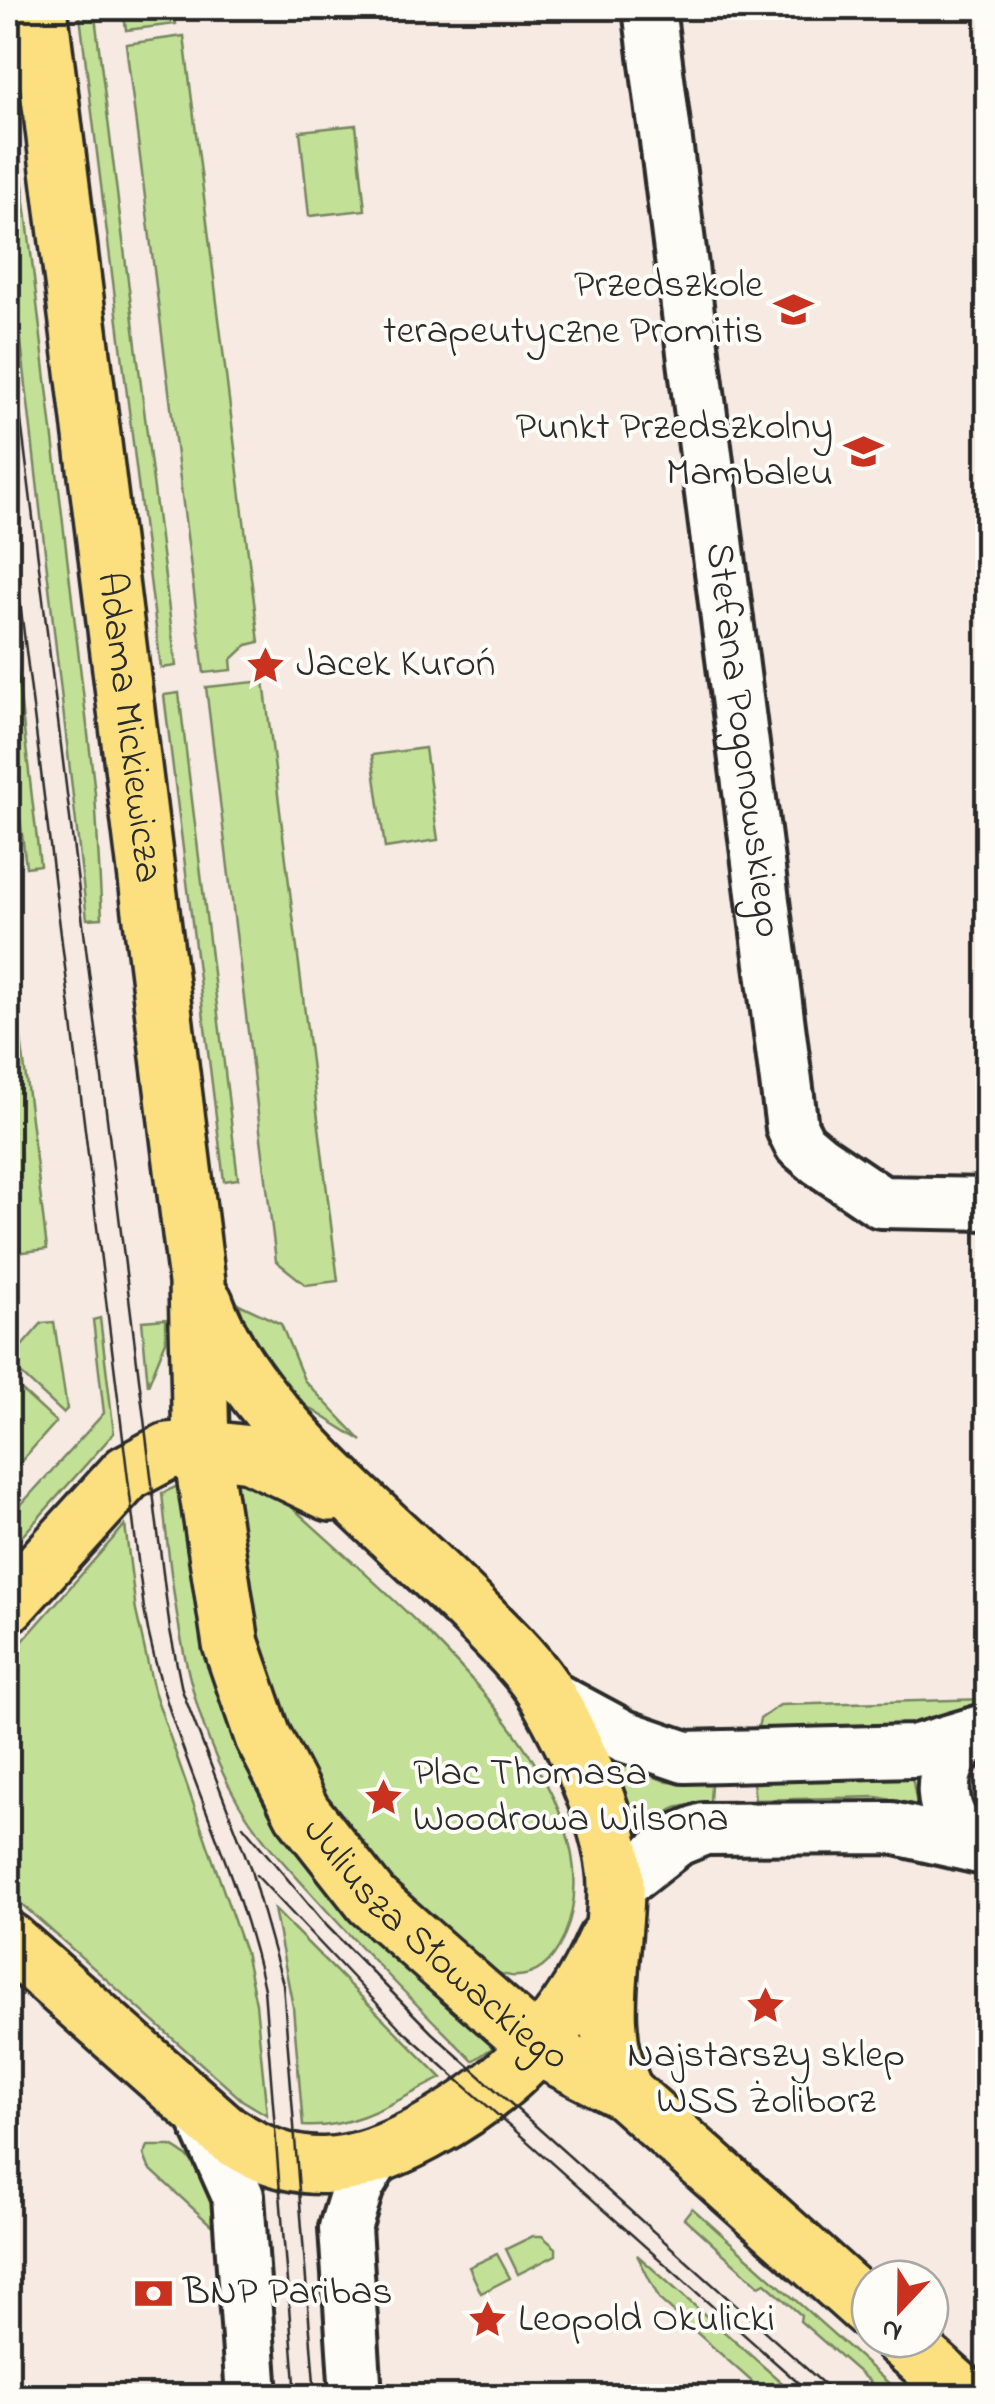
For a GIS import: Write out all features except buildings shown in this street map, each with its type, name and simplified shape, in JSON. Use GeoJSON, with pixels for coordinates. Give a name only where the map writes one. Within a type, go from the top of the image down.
{"type":"FeatureCollection","features":[{"type":"Feature","properties":{"kind":"main road","name":"Adama Mickiewicza"},"geometry":{"type":"LineString","coordinates":[[40,8],[197,1282],[201,1448]]}},
{"type":"Feature","properties":{"kind":"main road"},"geometry":{"type":"LineString","coordinates":[[197,1282],[219,1338],[250,1387],[468,1606],[546,1694],[592,1794],[613,1909],[609,2046],[625,2092]]}},
{"type":"Feature","properties":{"kind":"main road"},"geometry":{"type":"LineString","coordinates":[[8,1604],[127,1473],[168,1450],[201,1448],[268,1460],[372,1513]]}},
{"type":"Feature","properties":{"kind":"main road","name":"Juliusza Słowackiego"},"geometry":{"type":"LineString","coordinates":[[201,1448],[231,1644],[263,1737],[293,1796],[334,1858],[372,1901],[539,2048],[625,2092],[850,2293]]}},
{"type":"Feature","properties":{"kind":"main road"},"geometry":{"type":"LineString","coordinates":[[8,1940],[200,2111],[242,2143],[280,2160],[336,2166],[375,2158],[480,2102],[539,2048],[580,1992],[613,1909]]}},
{"type":"Feature","properties":{"kind":"main road"},"geometry":{"type":"LineString","coordinates":[[923,2359],[964,2396]]}},
{"type":"Feature","properties":{"kind":"street","name":"Stefana Pogonowskiego"},"geometry":{"type":"LineString","coordinates":[[649,8],[792,1128],[800,1144],[881,1202],[988,1204]]}},
{"type":"Feature","properties":{"kind":"street"},"geometry":{"type":"LineString","coordinates":[[546,1694],[624,1736],[685,1757],[914,1751],[980,1732]]}},
{"type":"Feature","properties":{"kind":"street"},"geometry":{"type":"LineString","coordinates":[[980,1732],[950,1758],[942,1789],[951,1822],[982,1849]]}},
{"type":"Feature","properties":{"kind":"street"},"geometry":{"type":"LineString","coordinates":[[613,1909],[677,1840],[704,1828],[878,1827],[982,1849]]}},
{"type":"Feature","properties":{"kind":"street"},"geometry":{"type":"LineString","coordinates":[[200,2111],[238,2196],[252,2396]]}},
{"type":"Feature","properties":{"kind":"street"},"geometry":{"type":"LineString","coordinates":[[356,2396],[344,2228],[354,2196],[375,2158]]}},
{"type":"Feature","properties":{"kind":"green space"},"geometry":{"type":"Polygon","coordinates":[[[79,8],[94,8],[176,666],[161,668],[79,8]]]}},
{"type":"Feature","properties":{"kind":"green space"},"geometry":{"type":"Polygon","coordinates":[[[123,8],[174,8],[176,24],[126,30],[123,8]]]}},
{"type":"Feature","properties":{"kind":"green space"},"geometry":{"type":"Polygon","coordinates":[[[184,36],[259,642],[247,645],[231,660],[232,670],[204,673],[126,44],[184,36]]]}},
{"type":"Feature","properties":{"kind":"green space"},"geometry":{"type":"Polygon","coordinates":[[[8,59],[95,793],[102,918],[87,919],[8,228],[8,59]]]}},
{"type":"Feature","properties":{"kind":"green space"},"geometry":{"type":"Polygon","coordinates":[[[356,125],[365,210],[309,216],[300,131],[356,125]]]}},
{"type":"Feature","properties":{"kind":"green space"},"geometry":{"type":"Polygon","coordinates":[[[8,595],[40,865],[26,867],[8,717],[8,595]]]}},
{"type":"Feature","properties":{"kind":"green space"},"geometry":{"type":"Polygon","coordinates":[[[264,681],[338,1281],[306,1285],[276,1261],[206,687],[264,681]]]}},
{"type":"Feature","properties":{"kind":"green space"},"geometry":{"type":"Polygon","coordinates":[[[179,693],[238,1179],[224,1181],[164,695],[179,693]]]}},
{"type":"Feature","properties":{"kind":"green space"},"geometry":{"type":"Polygon","coordinates":[[[425,748],[438,840],[385,848],[372,755],[425,748]]]}},
{"type":"Feature","properties":{"kind":"green space"},"geometry":{"type":"Polygon","coordinates":[[[8,933],[47,1249],[8,1254],[8,933]]]}},
{"type":"Feature","properties":{"kind":"green space"},"geometry":{"type":"Polygon","coordinates":[[[239,1304],[281,1324],[304,1380],[362,1441],[292,1397],[246,1328],[239,1304]]]}},
{"type":"Feature","properties":{"kind":"green space"},"geometry":{"type":"Polygon","coordinates":[[[100,1318],[114,1433],[8,1552],[8,1519],[104,1413],[93,1320],[100,1318]]]}},
{"type":"Feature","properties":{"kind":"green space"},"geometry":{"type":"Polygon","coordinates":[[[166,1319],[166,1341],[148,1385],[142,1321],[166,1319]]]}},
{"type":"Feature","properties":{"kind":"green space"},"geometry":{"type":"Polygon","coordinates":[[[54,1322],[67,1409],[63,1413],[8,1362],[42,1323],[54,1322]]]}},
{"type":"Feature","properties":{"kind":"green space"},"geometry":{"type":"Polygon","coordinates":[[[8,1378],[56,1422],[8,1476],[8,1378]]]}},
{"type":"Feature","properties":{"kind":"green space"},"geometry":{"type":"Polygon","coordinates":[[[232,1479],[275,1494],[384,1591],[489,1699],[532,1759],[562,1820],[575,1880],[563,1939],[549,1961],[536,1971],[511,1976],[488,1968],[461,1951],[378,1869],[317,1791],[292,1743],[256,1652],[244,1590],[232,1479]]]}},
{"type":"Feature","properties":{"kind":"green space"},"geometry":{"type":"Polygon","coordinates":[[[180,1485],[207,1633],[498,2044],[473,2061],[281,1859],[238,1802],[205,1729],[184,1652],[162,1493],[180,1485]]]}},
{"type":"Feature","properties":{"kind":"green space"},"geometry":{"type":"Polygon","coordinates":[[[125,1525],[136,1611],[154,1691],[245,1952],[256,2004],[267,2115],[242,2100],[8,1892],[8,1658],[125,1525]]]}},
{"type":"Feature","properties":{"kind":"green space"},"geometry":{"type":"Polygon","coordinates":[[[987,1699],[987,1705],[912,1727],[757,1732],[760,1719],[780,1705],[987,1699]]]}},
{"type":"Feature","properties":{"kind":"green space"},"geometry":{"type":"Polygon","coordinates":[[[615,1762],[668,1782],[711,1784],[710,1801],[675,1808],[639,1831],[615,1762]]]}},
{"type":"Feature","properties":{"kind":"green space"},"geometry":{"type":"Polygon","coordinates":[[[912,1776],[917,1805],[877,1797],[755,1800],[753,1782],[912,1776]]]}},
{"type":"Feature","properties":{"kind":"green space"},"geometry":{"type":"Polygon","coordinates":[[[274,1909],[442,2078],[358,2118],[303,2126],[293,2007],[274,1909]]]}},
{"type":"Feature","properties":{"kind":"green space"},"geometry":{"type":"Polygon","coordinates":[[[148,2146],[171,2146],[191,2160],[209,2191],[221,2225],[212,2226],[149,2168],[144,2155],[148,2146]]]}},
{"type":"Feature","properties":{"kind":"green space"},"geometry":{"type":"Polygon","coordinates":[[[692,2208],[850,2349],[850,2359],[861,2359],[903,2396],[886,2396],[800,2321],[801,2315],[765,2283],[759,2286],[684,2218],[692,2208]]]}},
{"type":"Feature","properties":{"kind":"green space"},"geometry":{"type":"Polygon","coordinates":[[[533,2236],[542,2236],[556,2248],[556,2255],[518,2274],[506,2249],[533,2236]]]}},
{"type":"Feature","properties":{"kind":"green space"},"geometry":{"type":"Polygon","coordinates":[[[497,2254],[510,2278],[481,2293],[469,2267],[497,2254]]]}},
{"type":"Feature","properties":{"kind":"green space"},"geometry":{"type":"Polygon","coordinates":[[[637,2255],[797,2396],[768,2396],[660,2300],[637,2255]]]}},
{"type":"Feature","properties":{"kind":"tram line"},"geometry":{"type":"LineString","coordinates":[[8,315],[170,1630],[182,1690],[250,1867],[283,1984],[315,2396]]}},
{"type":"Feature","properties":{"kind":"tram line"},"geometry":{"type":"LineString","coordinates":[[8,504],[144,1609],[168,1706],[237,1893],[264,1989],[296,2396]]}},
{"type":"Feature","properties":{"kind":"tram line"},"geometry":{"type":"LineString","coordinates":[[243,1826],[327,1926],[432,2033],[837,2396]]}},
{"type":"Feature","properties":{"kind":"tram line"},"geometry":{"type":"LineString","coordinates":[[256,1875],[400,2028],[813,2396]]}},
{"type":"Feature","properties":{"kind":"place","name":"Przedszkole terapeutyczne Promitis"},"geometry":{"type":"Point","coordinates":[793,309]}},
{"type":"Feature","properties":{"kind":"place","name":"Punkt Przedszkolny Mambaleu"},"geometry":{"type":"Point","coordinates":[863,451]}},
{"type":"Feature","properties":{"kind":"place","name":"Jacek Kuroń"},"geometry":{"type":"Point","coordinates":[266,665]}},
{"type":"Feature","properties":{"kind":"place","name":"Plac Thomasa Woodrowa Wilsona"},"geometry":{"type":"Point","coordinates":[383,1797]}},
{"type":"Feature","properties":{"kind":"place","name":"Najstarszy sklep WSS Żoliborz"},"geometry":{"type":"Point","coordinates":[766,2006]}},
{"type":"Feature","properties":{"kind":"place","name":"BNP Paribas"},"geometry":{"type":"Point","coordinates":[153,2293]}},
{"type":"Feature","properties":{"kind":"place","name":"Leopold Okulicki"},"geometry":{"type":"Point","coordinates":[488,2320]}}]}
